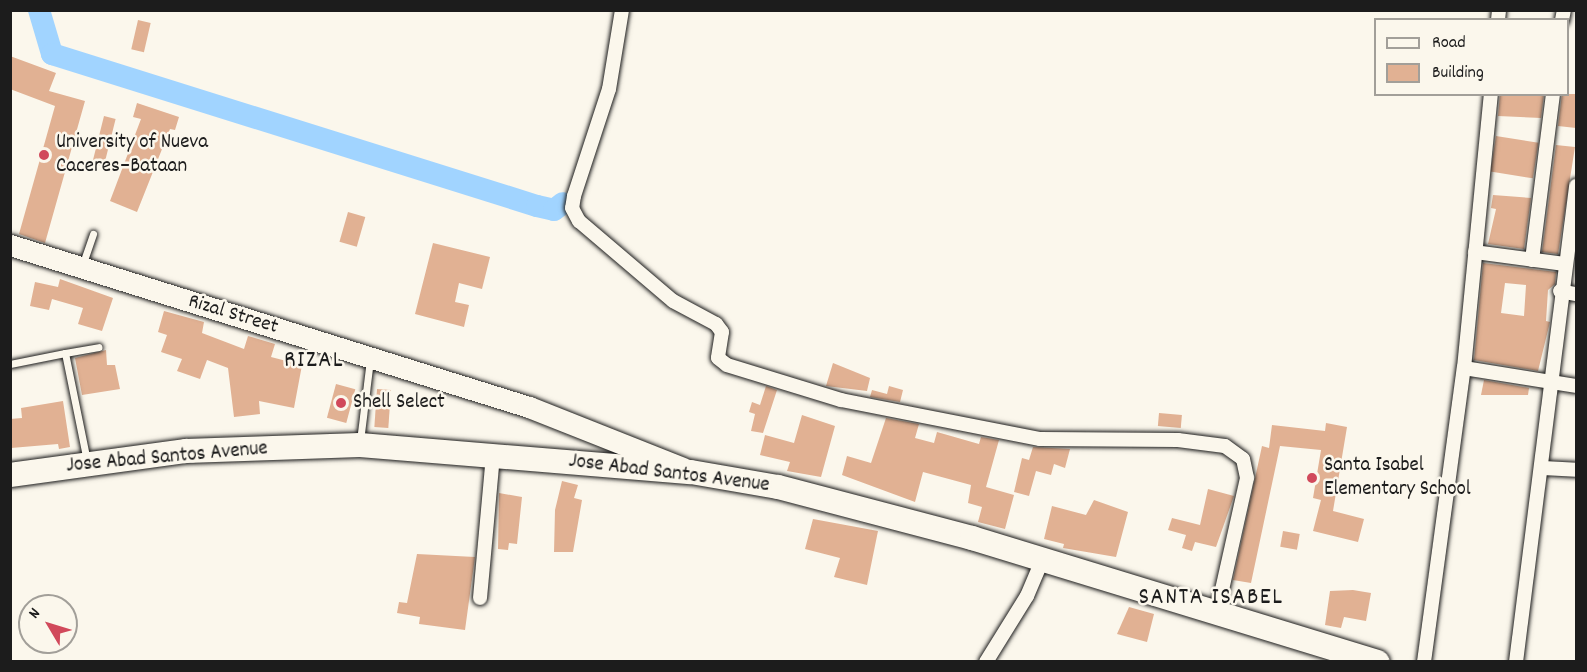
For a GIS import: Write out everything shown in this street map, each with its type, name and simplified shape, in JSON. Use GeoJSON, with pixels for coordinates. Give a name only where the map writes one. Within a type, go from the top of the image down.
{"type":"FeatureCollection","features":[{"type":"Feature","properties":{"kind":"highway","name":"Jose Abad Santos Avenue"},"geometry":{"type":"LineString","coordinates":[[10,475],[186,451],[360,445],[691,472],[778,487],[1042,561],[1377,662]]}},
{"type":"Feature","properties":{"kind":"main road","name":"Rizal Street"},"geometry":{"type":"LineString","coordinates":[[10,245],[529,407],[691,472]]}},
{"type":"Feature","properties":{"kind":"street"},"geometry":{"type":"LineString","coordinates":[[622,10],[609,88],[574,196],[572,208],[579,221],[673,301],[716,324],[722,332],[718,358],[727,365],[841,400],[1040,439],[1178,440],[1225,446],[1243,459],[1247,478],[1216,612]]}},
{"type":"Feature","properties":{"kind":"street"},"geometry":{"type":"LineString","coordinates":[[1424,662],[1464,368],[1491,96]]}},
{"type":"Feature","properties":{"kind":"street"},"geometry":{"type":"LineString","coordinates":[[1532,260],[1553,96]]}},
{"type":"Feature","properties":{"kind":"street"},"geometry":{"type":"LineString","coordinates":[[1516,662],[1543,468],[1560,291],[1576,186]]}},
{"type":"Feature","properties":{"kind":"street"},"geometry":{"type":"LineString","coordinates":[[1475,252],[1564,264]]}},
{"type":"Feature","properties":{"kind":"street"},"geometry":{"type":"LineString","coordinates":[[1560,291],[1576,294]]}},
{"type":"Feature","properties":{"kind":"street"},"geometry":{"type":"LineString","coordinates":[[1464,368],[1576,387]]}},
{"type":"Feature","properties":{"kind":"street"},"geometry":{"type":"LineString","coordinates":[[480,598],[494,455]]}},
{"type":"Feature","properties":{"kind":"street"},"geometry":{"type":"LineString","coordinates":[[1543,468],[1576,471]]}},
{"type":"Feature","properties":{"kind":"street"},"geometry":{"type":"LineString","coordinates":[[986,662],[1014,619],[1042,561]]}},
{"type":"Feature","properties":{"kind":"lane"},"geometry":{"type":"LineString","coordinates":[[82,268],[93,234]]}},
{"type":"Feature","properties":{"kind":"lane"},"geometry":{"type":"LineString","coordinates":[[10,364],[98,347]]}},
{"type":"Feature","properties":{"kind":"lane"},"geometry":{"type":"LineString","coordinates":[[65,353],[88,463]]}},
{"type":"Feature","properties":{"kind":"lane"},"geometry":{"type":"LineString","coordinates":[[360,445],[370,357]]}},
{"type":"Feature","properties":{"kind":"building"},"geometry":{"type":"Polygon","coordinates":[[[138,20],[151,23],[144,52],[131,49],[138,20]]]}},
{"type":"Feature","properties":{"kind":"building"},"geometry":{"type":"Polygon","coordinates":[[[10,56],[56,73],[49,91],[85,101],[45,243],[19,234],[55,106],[10,89],[10,56]]]}},
{"type":"Feature","properties":{"kind":"building"},"geometry":{"type":"Polygon","coordinates":[[[1576,94],[1576,128],[1558,126],[1562,96],[1576,94]]]}},
{"type":"Feature","properties":{"kind":"building"},"geometry":{"type":"Polygon","coordinates":[[[1500,96],[1544,96],[1541,118],[1498,116],[1500,96]]]}},
{"type":"Feature","properties":{"kind":"building"},"geometry":{"type":"Polygon","coordinates":[[[137,103],[179,117],[175,130],[170,129],[137,212],[110,201],[141,119],[133,117],[137,103]]]}},
{"type":"Feature","properties":{"kind":"building"},"geometry":{"type":"Polygon","coordinates":[[[104,116],[116,119],[104,166],[92,164],[104,116]]]}},
{"type":"Feature","properties":{"kind":"building"},"geometry":{"type":"Polygon","coordinates":[[[1496,136],[1538,143],[1533,178],[1490,172],[1496,136]]]}},
{"type":"Feature","properties":{"kind":"building"},"geometry":{"type":"Polygon","coordinates":[[[1556,145],[1575,147],[1558,254],[1542,252],[1556,145]]]}},
{"type":"Feature","properties":{"kind":"building"},"geometry":{"type":"Polygon","coordinates":[[[1493,195],[1531,198],[1524,249],[1488,244],[1496,209],[1491,208],[1493,195]]]}},
{"type":"Feature","properties":{"kind":"building"},"geometry":{"type":"Polygon","coordinates":[[[348,212],[365,217],[357,247],[339,242],[348,212]]]}},
{"type":"Feature","properties":{"kind":"building"},"geometry":{"type":"Polygon","coordinates":[[[433,243],[490,257],[482,289],[459,283],[455,302],[469,305],[464,327],[415,314],[433,243]]]}},
{"type":"Feature","properties":{"kind":"building"},"geometry":{"type":"Polygon","coordinates":[[[1483,263],[1556,272],[1555,284],[1548,290],[1546,321],[1550,322],[1538,371],[1474,360],[1483,263]],[[1505,283],[1501,313],[1524,316],[1526,285],[1505,283]]]}},
{"type":"Feature","properties":{"kind":"building"},"geometry":{"type":"Polygon","coordinates":[[[60,279],[113,298],[102,331],[78,324],[83,308],[52,299],[49,310],[30,306],[35,282],[58,287],[60,279]]]}},
{"type":"Feature","properties":{"kind":"building"},"geometry":{"type":"Polygon","coordinates":[[[164,311],[204,322],[202,333],[244,349],[248,336],[275,344],[271,357],[302,365],[294,408],[259,401],[260,414],[234,417],[228,368],[207,360],[200,379],[177,371],[182,359],[161,352],[167,335],[158,332],[164,311]]]}},
{"type":"Feature","properties":{"kind":"building"},"geometry":{"type":"Polygon","coordinates":[[[106,350],[107,365],[115,365],[120,389],[82,395],[75,358],[106,350]]]}},
{"type":"Feature","properties":{"kind":"building"},"geometry":{"type":"Polygon","coordinates":[[[833,363],[870,378],[867,391],[826,386],[833,363]]]}},
{"type":"Feature","properties":{"kind":"building"},"geometry":{"type":"Polygon","coordinates":[[[1484,380],[1529,388],[1528,395],[1481,395],[1484,380]]]}},
{"type":"Feature","properties":{"kind":"building","name":"Shell Select"},"geometry":{"type":"Polygon","coordinates":[[[336,384],[355,389],[346,423],[327,418],[336,384]]]}},
{"type":"Feature","properties":{"kind":"building"},"geometry":{"type":"Polygon","coordinates":[[[766,386],[777,390],[763,433],[751,431],[755,414],[749,412],[752,402],[760,405],[766,386]]]}},
{"type":"Feature","properties":{"kind":"building"},"geometry":{"type":"Polygon","coordinates":[[[889,386],[903,390],[900,402],[870,397],[872,390],[887,394],[889,386]]]}},
{"type":"Feature","properties":{"kind":"building"},"geometry":{"type":"Polygon","coordinates":[[[377,389],[391,390],[388,428],[374,427],[377,389]]]}},
{"type":"Feature","properties":{"kind":"building"},"geometry":{"type":"Polygon","coordinates":[[[63,401],[70,447],[59,449],[58,444],[11,448],[10,419],[22,418],[21,408],[63,401]]]}},
{"type":"Feature","properties":{"kind":"building"},"geometry":{"type":"Polygon","coordinates":[[[1159,413],[1182,415],[1181,428],[1158,426],[1159,413]]]}},
{"type":"Feature","properties":{"kind":"building"},"geometry":{"type":"Polygon","coordinates":[[[802,415],[835,426],[821,477],[787,471],[790,462],[760,455],[765,435],[794,443],[802,415]]]}},
{"type":"Feature","properties":{"kind":"building"},"geometry":{"type":"Polygon","coordinates":[[[886,418],[919,424],[915,438],[934,443],[937,432],[979,444],[981,437],[999,440],[986,487],[1014,495],[1005,529],[978,522],[982,507],[968,503],[971,485],[923,472],[915,502],[842,475],[847,456],[871,463],[886,418]]]}},
{"type":"Feature","properties":{"kind":"building"},"geometry":{"type":"Polygon","coordinates":[[[1326,423],[1347,427],[1333,511],[1364,519],[1358,542],[1313,531],[1321,500],[1313,498],[1321,450],[1280,446],[1251,583],[1233,580],[1262,446],[1269,448],[1272,425],[1325,431],[1326,423]]]}},
{"type":"Feature","properties":{"kind":"building"},"geometry":{"type":"Polygon","coordinates":[[[1033,447],[1070,449],[1065,468],[1054,464],[1051,475],[1036,471],[1029,496],[1014,492],[1022,458],[1029,460],[1033,447]]]}},
{"type":"Feature","properties":{"kind":"building"},"geometry":{"type":"Polygon","coordinates":[[[562,481],[578,485],[574,498],[582,500],[573,552],[554,552],[555,510],[562,481]]]}},
{"type":"Feature","properties":{"kind":"building"},"geometry":{"type":"Polygon","coordinates":[[[1208,489],[1234,496],[1216,547],[1195,542],[1192,551],[1182,548],[1186,535],[1168,530],[1172,518],[1200,525],[1208,489]]]}},
{"type":"Feature","properties":{"kind":"building"},"geometry":{"type":"Polygon","coordinates":[[[499,493],[522,497],[517,544],[509,543],[508,550],[498,549],[499,493]]]}},
{"type":"Feature","properties":{"kind":"building"},"geometry":{"type":"Polygon","coordinates":[[[1094,500],[1128,512],[1116,557],[1063,548],[1064,544],[1044,539],[1052,506],[1086,515],[1094,500]]]}},
{"type":"Feature","properties":{"kind":"building"},"geometry":{"type":"Polygon","coordinates":[[[813,519],[878,531],[867,585],[834,577],[840,558],[805,549],[813,519]]]}},
{"type":"Feature","properties":{"kind":"building"},"geometry":{"type":"Polygon","coordinates":[[[1283,531],[1300,534],[1297,550],[1280,547],[1283,531]]]}},
{"type":"Feature","properties":{"kind":"building"},"geometry":{"type":"Polygon","coordinates":[[[417,554],[475,557],[465,630],[419,624],[420,617],[397,613],[399,602],[407,603],[417,554]]]}},
{"type":"Feature","properties":{"kind":"building"},"geometry":{"type":"Polygon","coordinates":[[[1353,590],[1371,593],[1366,621],[1344,617],[1341,628],[1325,625],[1330,591],[1353,590]]]}},
{"type":"Feature","properties":{"kind":"building"},"geometry":{"type":"Polygon","coordinates":[[[1129,607],[1154,614],[1147,642],[1117,634],[1129,607]]]}},
{"type":"Feature","properties":{"kind":"waterway"},"geometry":{"type":"LineString","coordinates":[[39,10],[52,54],[537,206],[554,210],[563,203]]}},
{"type":"Feature","properties":{"kind":"place","name":"University of Nueva Caceres–Bataan"},"geometry":{"type":"Point","coordinates":[44,155]}},
{"type":"Feature","properties":{"kind":"place","name":"Shell Select"},"geometry":{"type":"Point","coordinates":[341,403]}},
{"type":"Feature","properties":{"kind":"place","name":"Santa Isabel Elementary School"},"geometry":{"type":"Point","coordinates":[1312,478]}},
{"type":"Feature","properties":{"kind":"district","name":"RIZAL"},"geometry":{"type":"Point","coordinates":[314,362]}},
{"type":"Feature","properties":{"kind":"district","name":"SANTA ISABEL"},"geometry":{"type":"Point","coordinates":[1211,599]}}]}
